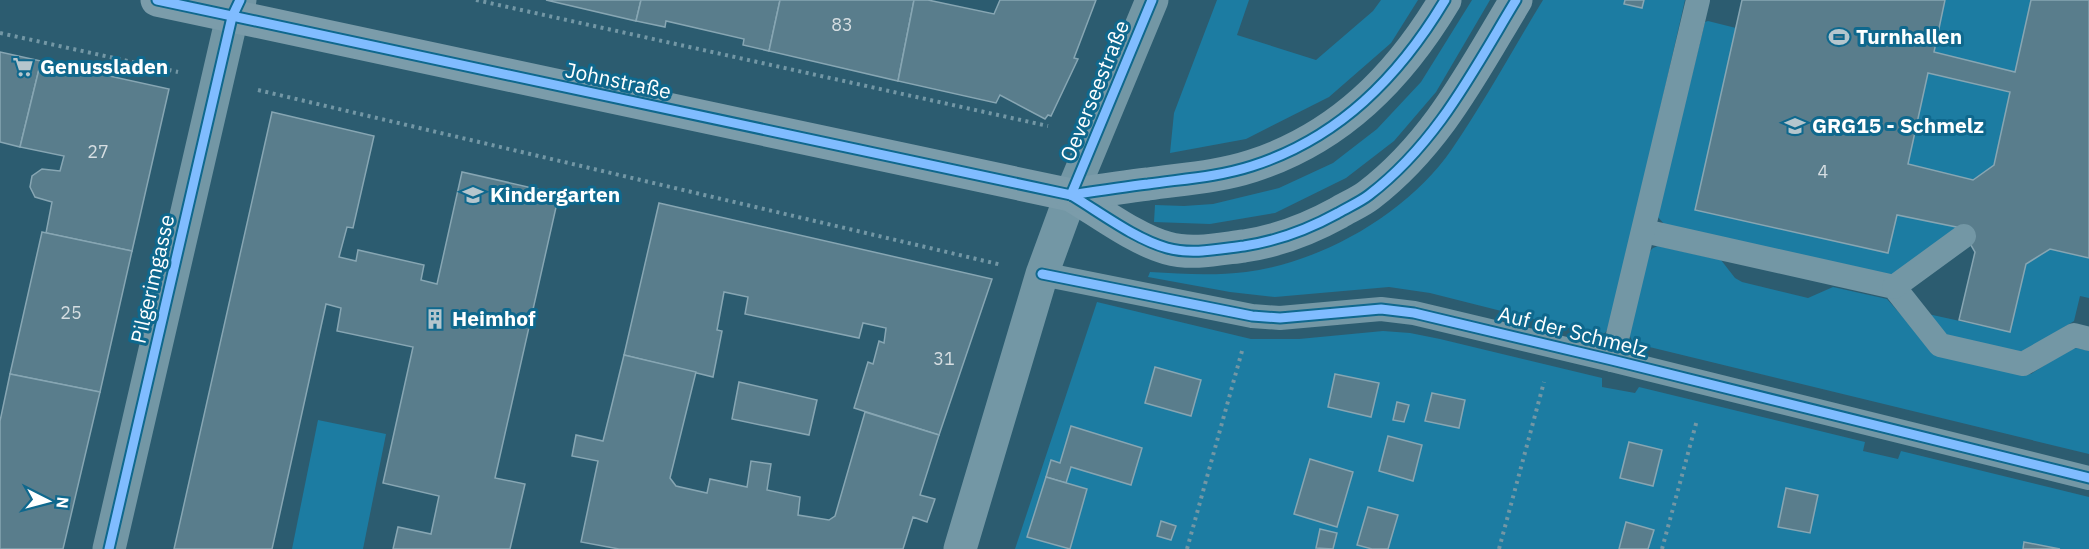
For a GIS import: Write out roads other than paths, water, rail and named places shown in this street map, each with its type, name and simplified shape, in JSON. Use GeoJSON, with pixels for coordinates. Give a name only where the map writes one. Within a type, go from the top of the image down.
{"type":"FeatureCollection","features":[{"type":"Feature","properties":{"kind":"main road","name":"Johnstraße"},"geometry":{"type":"LineString","coordinates":[[157,0],[236,9],[1071,195]]}},
{"type":"Feature","properties":{"kind":"main road"},"geometry":{"type":"LineString","coordinates":[[1071,195],[1211,176],[1252,166],[1292,150],[1330,129],[1368,99],[1396,71],[1429,27],[1445,0]]}},
{"type":"Feature","properties":{"kind":"main road"},"geometry":{"type":"LineString","coordinates":[[1071,195],[1144,239],[1168,248],[1206,251],[1258,244],[1290,235],[1325,220],[1368,196],[1401,168],[1429,138],[1453,105],[1516,0]]}},
{"type":"Feature","properties":{"kind":"street","name":"Oeverseestraße"},"geometry":{"type":"LineString","coordinates":[[960,549],[1042,274],[1071,195],[1152,0]]}},
{"type":"Feature","properties":{"kind":"street","name":"Pilgerimgasse"},"geometry":{"type":"LineString","coordinates":[[109,549],[236,9]]}},
{"type":"Feature","properties":{"kind":"lane"},"geometry":{"type":"LineString","coordinates":[[1612,360],[1698,0]]}},
{"type":"Feature","properties":{"kind":"lane"},"geometry":{"type":"LineString","coordinates":[[1644,231],[1894,287],[1940,345],[2023,364],[2074,335],[2089,339]]}},
{"type":"Feature","properties":{"kind":"lane"},"geometry":{"type":"LineString","coordinates":[[1894,287],[1964,236]]}},
{"type":"Feature","properties":{"kind":"lane","name":"Auf der Schmelz"},"geometry":{"type":"LineString","coordinates":[[1042,274],[1252,316],[1281,318],[1381,309],[1457,322],[2089,478]]}},
{"type":"Feature","properties":{"kind":"place","name":"Turnhallen"},"geometry":{"type":"Point","coordinates":[1839,37]}},
{"type":"Feature","properties":{"kind":"place","name":"Genussladen"},"geometry":{"type":"Point","coordinates":[23,67]}},
{"type":"Feature","properties":{"kind":"place","name":"GRG15 - Schmelz"},"geometry":{"type":"Point","coordinates":[1795,126]}},
{"type":"Feature","properties":{"kind":"place","name":"Kindergarten"},"geometry":{"type":"Point","coordinates":[473,195]}},
{"type":"Feature","properties":{"kind":"place","name":"Heimhof"},"geometry":{"type":"Point","coordinates":[435,319]}}]}
